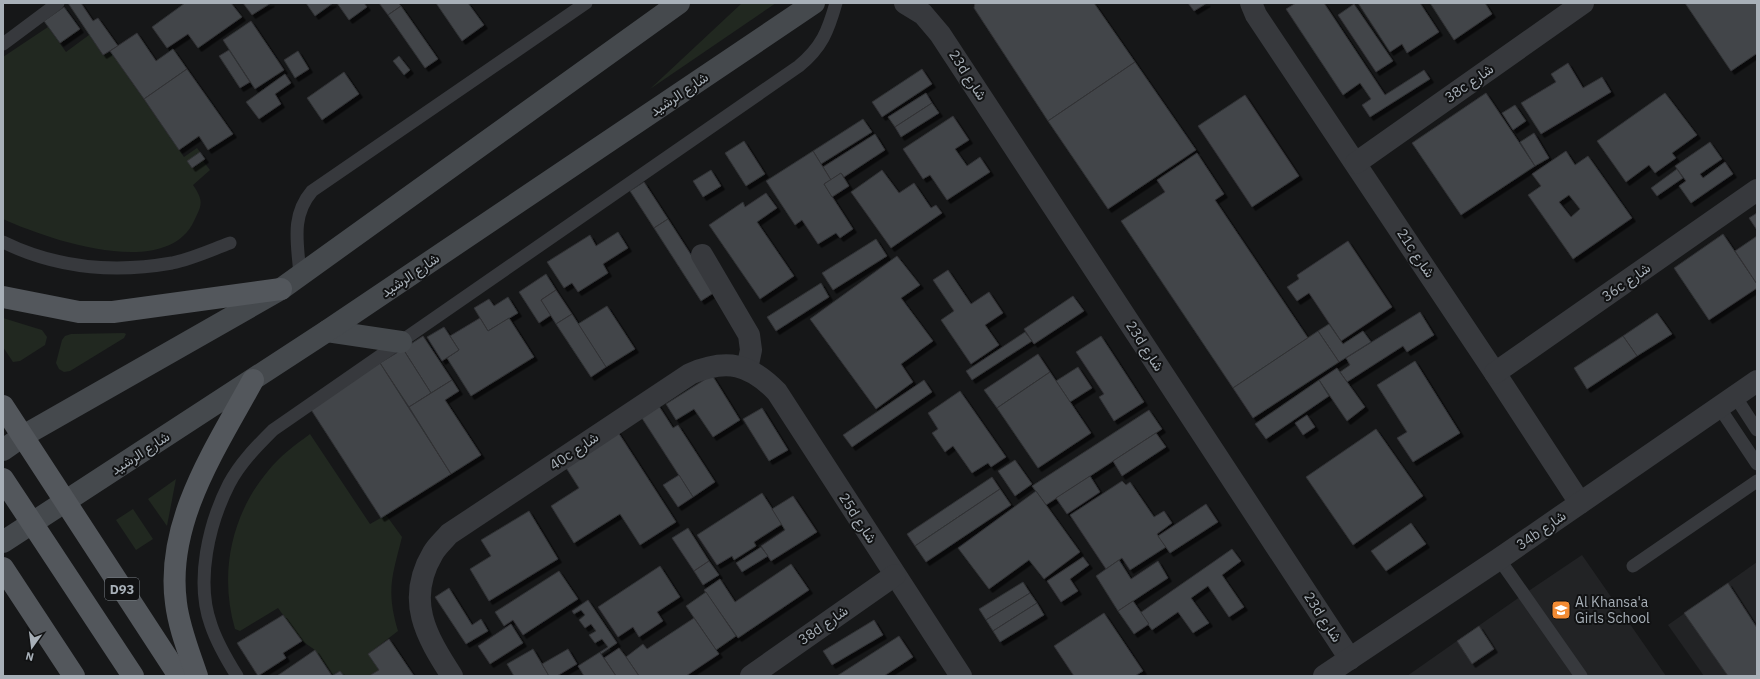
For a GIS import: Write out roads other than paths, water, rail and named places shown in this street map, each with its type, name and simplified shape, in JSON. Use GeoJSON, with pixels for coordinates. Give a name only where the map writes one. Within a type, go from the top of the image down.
{"type":"FeatureCollection","features":[{"type":"Feature","properties":{"kind":"main road"},"geometry":{"type":"LineString","coordinates":[[3,450],[23,436],[281,289],[678,3]]}},
{"type":"Feature","properties":{"kind":"main road","name":"شارع الرشيد"},"geometry":{"type":"LineString","coordinates":[[3,542],[327,331],[814,3]]}},
{"type":"Feature","properties":{"kind":"main road"},"geometry":{"type":"LineString","coordinates":[[3,297],[80,312],[113,312],[281,289]]}},
{"type":"Feature","properties":{"kind":"main road"},"geometry":{"type":"LineString","coordinates":[[327,331],[401,342]]}},
{"type":"Feature","properties":{"kind":"main road"},"geometry":{"type":"LineString","coordinates":[[197,676],[176,604],[175,566],[179,542],[190,503],[201,475],[253,380]]}},
{"type":"Feature","properties":{"kind":"main road"},"geometry":{"type":"LineString","coordinates":[[3,406],[65,502]]}},
{"type":"Feature","properties":{"kind":"main road"},"geometry":{"type":"LineString","coordinates":[[3,479],[134,676]]}},
{"type":"Feature","properties":{"kind":"main road","name":"D93"},"geometry":{"type":"LineString","coordinates":[[65,502],[179,676]]}},
{"type":"Feature","properties":{"kind":"main road"},"geometry":{"type":"LineString","coordinates":[[3,568],[74,676]]}},
{"type":"Feature","properties":{"kind":"street","name":"23d شارع"},"geometry":{"type":"LineString","coordinates":[[905,3],[923,14],[940,34],[1350,659]]}},
{"type":"Feature","properties":{"kind":"street","name":"23d شارع"},"geometry":{"type":"LineString","coordinates":[[930,3],[940,34]]}},
{"type":"Feature","properties":{"kind":"street","name":"21c شارع"},"geometry":{"type":"LineString","coordinates":[[1251,3],[1256,15],[1356,163],[1580,503]]}},
{"type":"Feature","properties":{"kind":"street","name":"38c شارع"},"geometry":{"type":"LineString","coordinates":[[1356,163],[1583,3]]}},
{"type":"Feature","properties":{"kind":"street","name":"36c شارع"},"geometry":{"type":"LineString","coordinates":[[1495,373],[1757,190]]}},
{"type":"Feature","properties":{"kind":"street"},"geometry":{"type":"LineString","coordinates":[[702,255],[749,334],[751,350],[746,369]]}},
{"type":"Feature","properties":{"kind":"street","name":"40c شارع"},"geometry":{"type":"LineString","coordinates":[[452,676],[432,645],[423,623],[420,599],[423,574],[434,552],[449,534],[690,374],[708,366],[728,365],[746,369]]}},
{"type":"Feature","properties":{"kind":"street","name":"25d شارع"},"geometry":{"type":"LineString","coordinates":[[746,369],[764,378],[777,392],[961,676]]}},
{"type":"Feature","properties":{"kind":"street","name":"34b شارع"},"geometry":{"type":"LineString","coordinates":[[1324,676],[1499,559],[1757,381]]}},
{"type":"Feature","properties":{"kind":"street","name":"38d شارع"},"geometry":{"type":"LineString","coordinates":[[751,676],[896,575]]}},
{"type":"Feature","properties":{"kind":"lane"},"geometry":{"type":"LineString","coordinates":[[3,44],[58,3]]}},
{"type":"Feature","properties":{"kind":"lane"},"geometry":{"type":"LineString","coordinates":[[300,276],[297,223],[299,210],[312,191],[586,3]]}},
{"type":"Feature","properties":{"kind":"lane"},"geometry":{"type":"LineString","coordinates":[[237,676],[227,660],[210,624],[204,586],[207,548],[216,514],[230,483],[249,454],[273,430],[799,66],[814,54],[824,38],[836,3]]}},
{"type":"Feature","properties":{"kind":"lane"},"geometry":{"type":"LineString","coordinates":[[3,242],[16,249],[66,264],[112,268],[135,268],[173,263],[230,243]]}},
{"type":"Feature","properties":{"kind":"lane"},"geometry":{"type":"LineString","coordinates":[[1727,401],[1757,430]]}},
{"type":"Feature","properties":{"kind":"lane"},"geometry":{"type":"LineString","coordinates":[[1727,401],[1757,464]]}},
{"type":"Feature","properties":{"kind":"lane"},"geometry":{"type":"LineString","coordinates":[[1633,566],[1757,481]]}},
{"type":"Feature","properties":{"kind":"lane"},"geometry":{"type":"LineString","coordinates":[[1499,559],[1581,676]]}},
{"type":"Feature","properties":{"kind":"place","name":"Al Khansa'a Girls School"},"geometry":{"type":"Point","coordinates":[1561,610]}}]}
